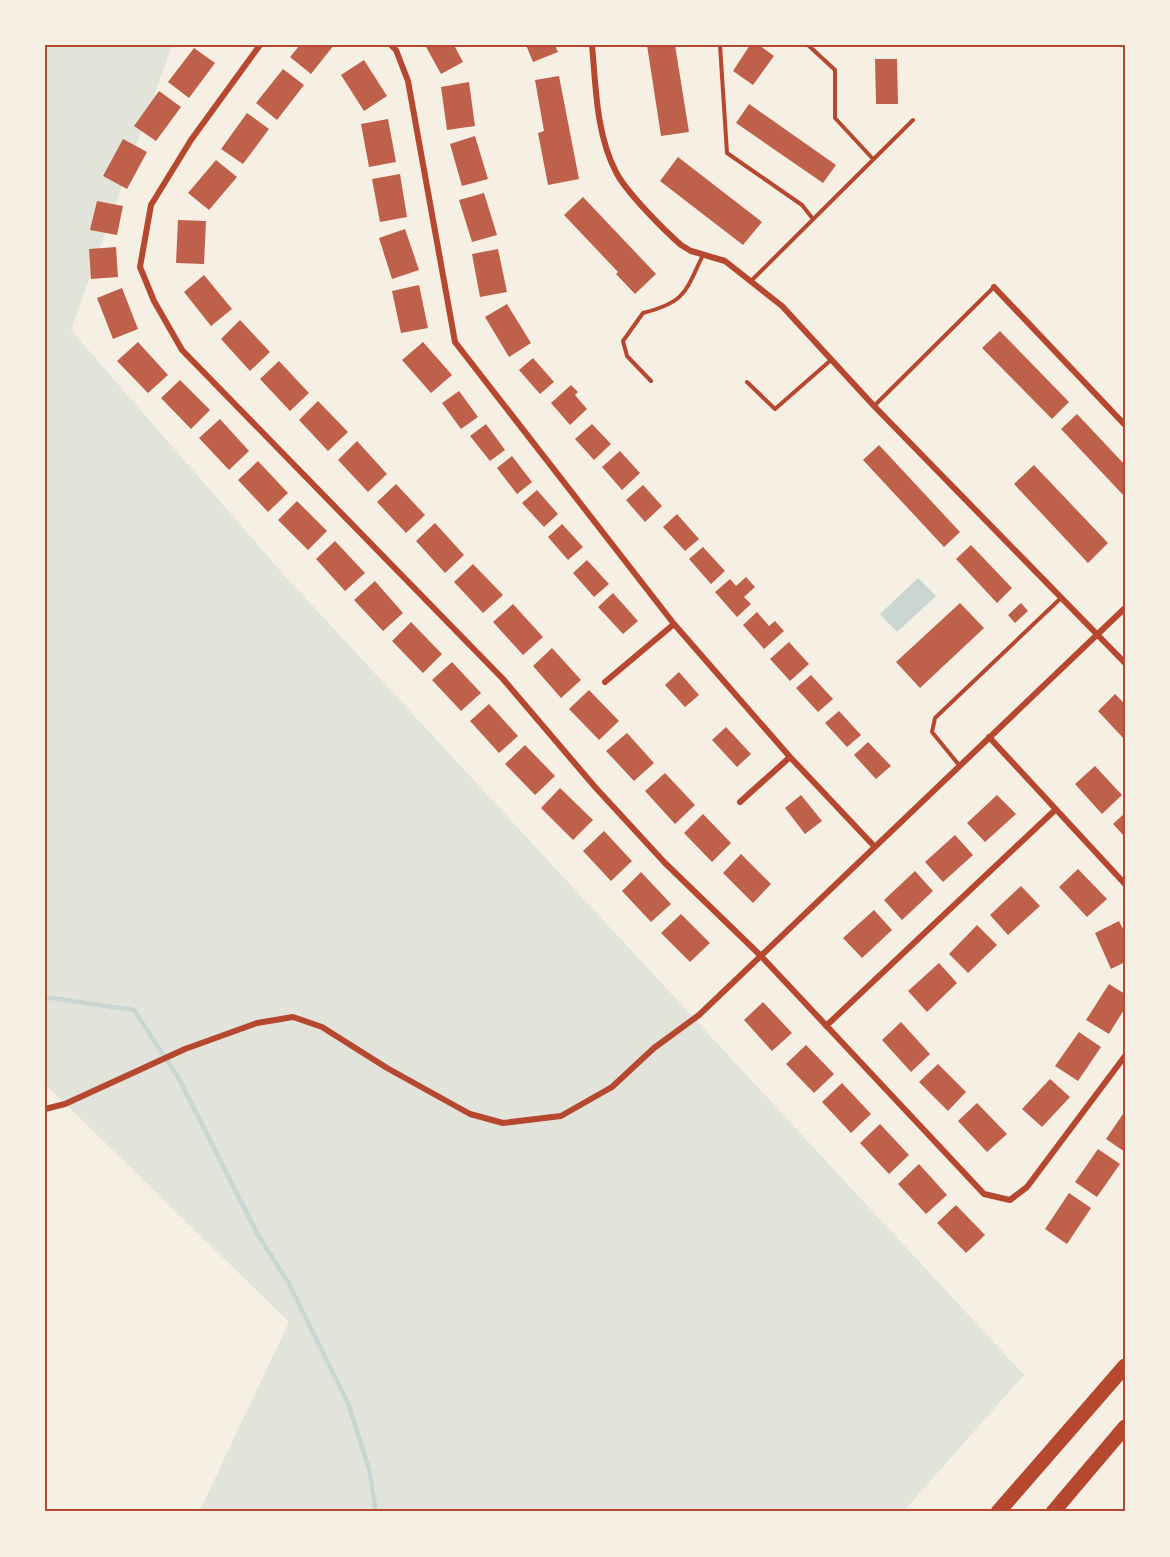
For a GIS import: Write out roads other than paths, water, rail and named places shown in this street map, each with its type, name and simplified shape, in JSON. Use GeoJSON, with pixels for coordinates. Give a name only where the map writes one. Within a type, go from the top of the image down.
{"type":"FeatureCollection","features":[{"type":"Feature","properties":{"kind":"highway"},"geometry":{"type":"LineString","coordinates":[[998,1512],[1125,1366]]}},
{"type":"Feature","properties":{"kind":"highway"},"geometry":{"type":"LineString","coordinates":[[1053,1512],[1125,1427]]}},
{"type":"Feature","properties":{"kind":"highway"},"geometry":{"type":"LineString","coordinates":[[993,1512],[1023,1483]]}},
{"type":"Feature","properties":{"kind":"street"},"geometry":{"type":"LineString","coordinates":[[260,45],[191,140],[151,205],[140,267],[154,301],[182,350],[502,679],[595,787],[665,863],[761,956],[984,1194],[1010,1200],[1026,1187],[1125,1056]]}},
{"type":"Feature","properties":{"kind":"street"},"geometry":{"type":"LineString","coordinates":[[391,45],[396,50],[408,81],[455,342],[674,624],[790,757],[874,846]]}},
{"type":"Feature","properties":{"kind":"street"},"geometry":{"type":"LineString","coordinates":[[592,45],[600,122],[605,144],[617,174],[670,235],[691,251],[725,261],[782,306],[874,406],[1125,663]]}},
{"type":"Feature","properties":{"kind":"street"},"geometry":{"type":"LineString","coordinates":[[994,287],[1125,425]]}},
{"type":"Feature","properties":{"kind":"street"},"geometry":{"type":"LineString","coordinates":[[45,1109],[66,1104],[185,1049],[257,1023],[293,1017],[322,1027],[387,1068],[470,1114],[503,1123],[561,1116],[612,1087],[654,1048],[699,1015],[1125,608]]}},
{"type":"Feature","properties":{"kind":"street"},"geometry":{"type":"LineString","coordinates":[[604,682],[674,624]]}},
{"type":"Feature","properties":{"kind":"street"},"geometry":{"type":"LineString","coordinates":[[989,737],[1054,810],[1125,884]]}},
{"type":"Feature","properties":{"kind":"street"},"geometry":{"type":"LineString","coordinates":[[740,802],[790,757]]}},
{"type":"Feature","properties":{"kind":"street"},"geometry":{"type":"LineString","coordinates":[[826,1026],[1054,810]]}},
{"type":"Feature","properties":{"kind":"lane"},"geometry":{"type":"LineString","coordinates":[[720,45],[727,153],[802,205],[813,219]]}},
{"type":"Feature","properties":{"kind":"lane"},"geometry":{"type":"LineString","coordinates":[[808,45],[835,70],[835,118],[873,159]]}},
{"type":"Feature","properties":{"kind":"lane"},"geometry":{"type":"LineString","coordinates":[[750,281],[913,120]]}},
{"type":"Feature","properties":{"kind":"lane"},"geometry":{"type":"LineString","coordinates":[[651,381],[627,356],[623,341],[643,313],[664,308],[685,294],[703,255]]}},
{"type":"Feature","properties":{"kind":"lane"},"geometry":{"type":"LineString","coordinates":[[874,406],[994,287]]}},
{"type":"Feature","properties":{"kind":"lane"},"geometry":{"type":"LineString","coordinates":[[747,382],[775,409],[831,359]]}},
{"type":"Feature","properties":{"kind":"lane"},"geometry":{"type":"LineString","coordinates":[[959,765],[932,732],[935,718],[1062,598]]}},
{"type":"Feature","properties":{"kind":"waterway"},"geometry":{"type":"LineString","coordinates":[[45,997],[134,1010],[179,1079],[258,1235],[288,1282],[348,1403],[369,1469],[376,1512]]}}]}
